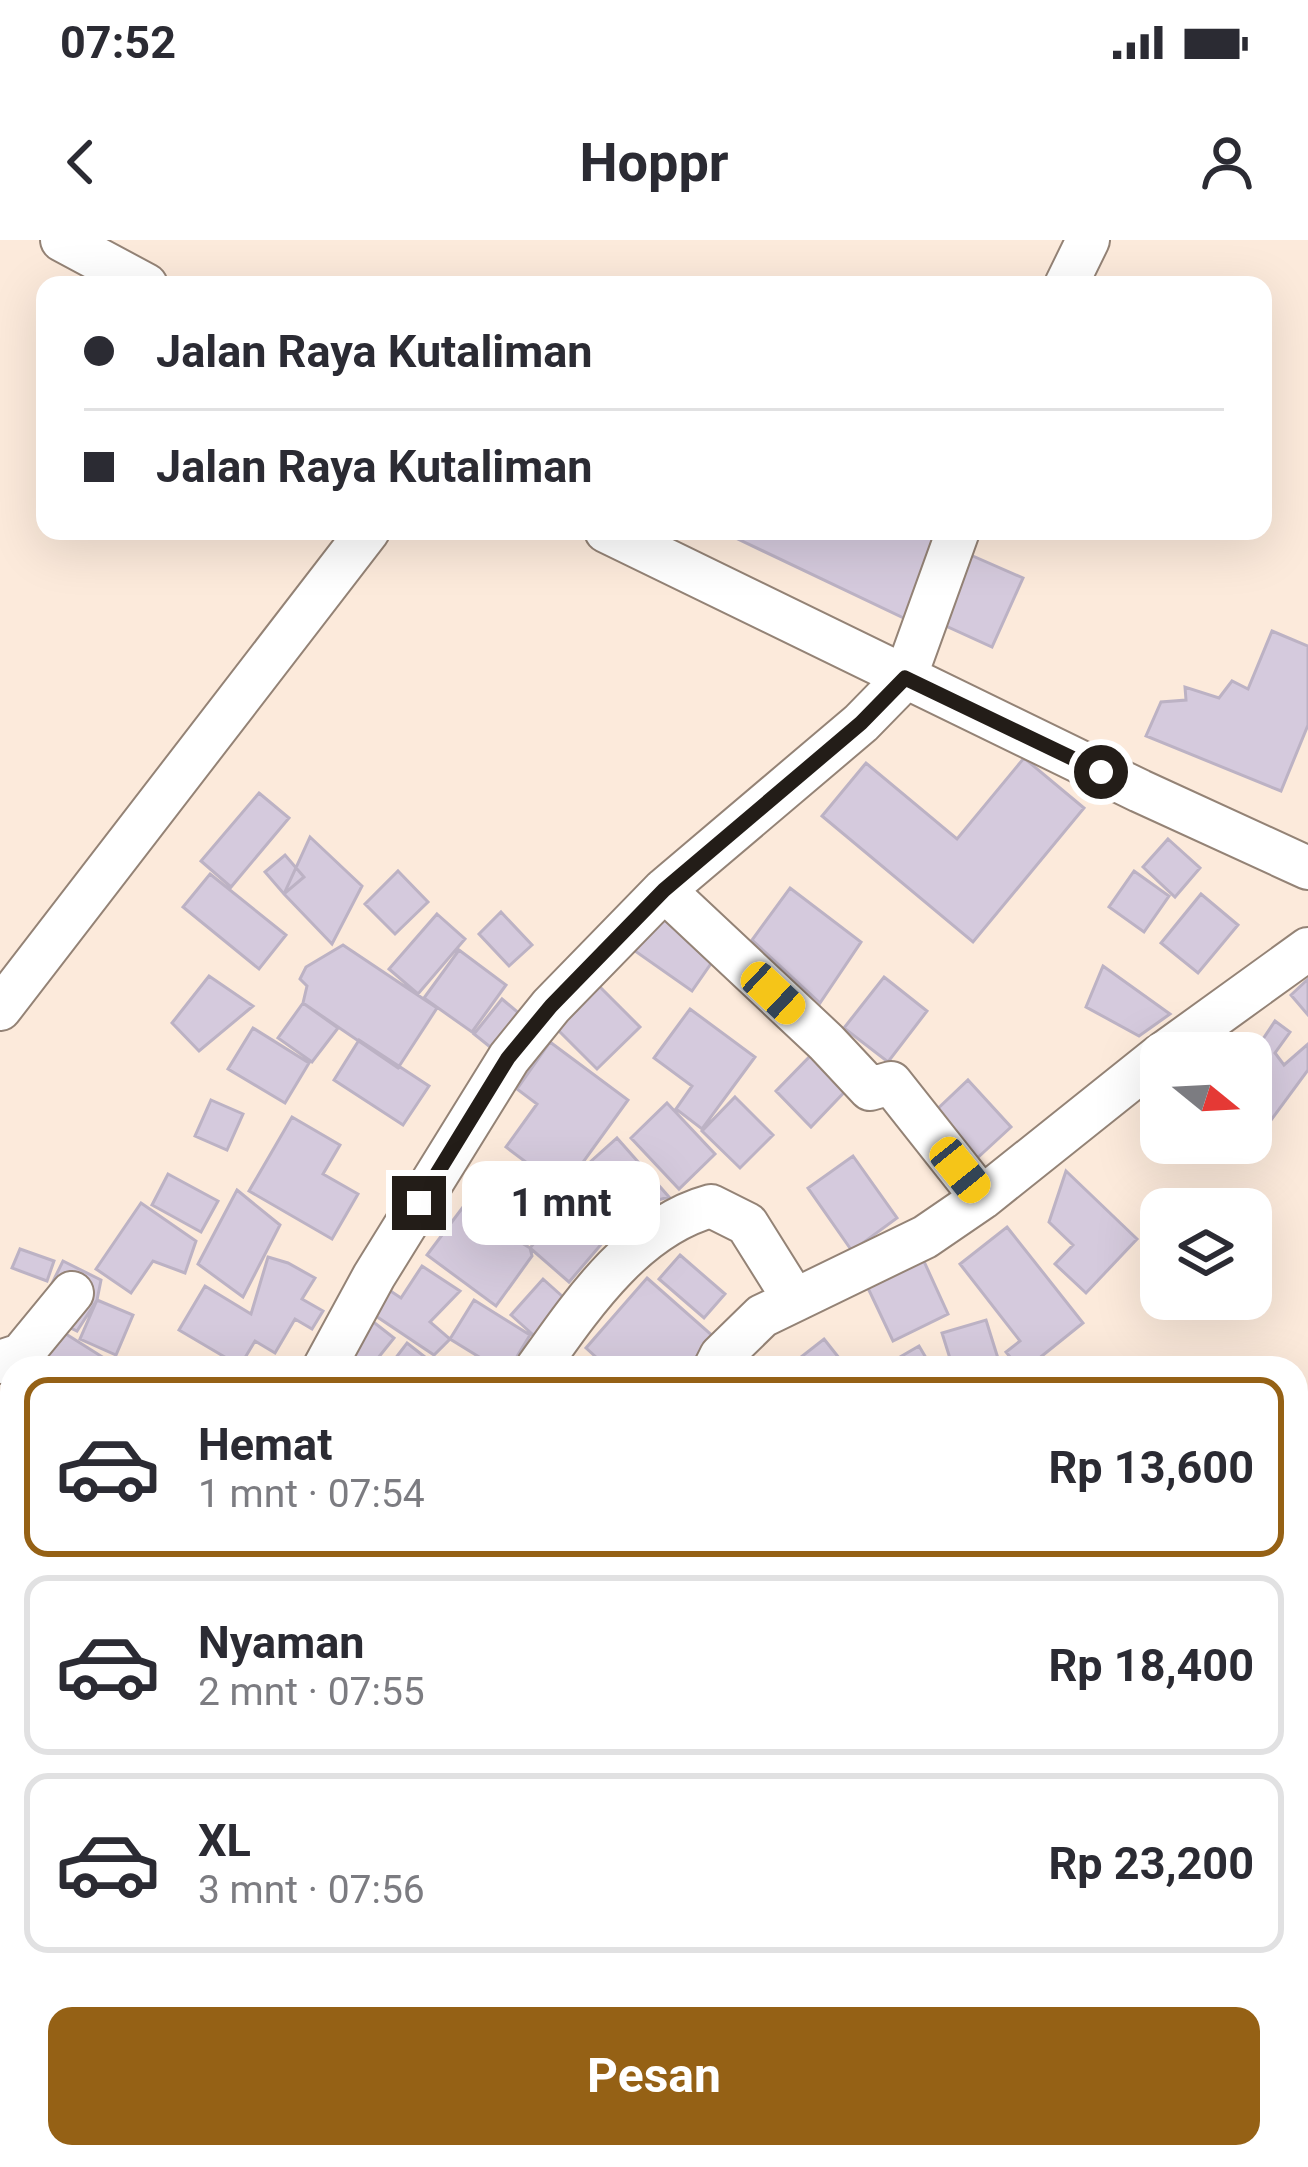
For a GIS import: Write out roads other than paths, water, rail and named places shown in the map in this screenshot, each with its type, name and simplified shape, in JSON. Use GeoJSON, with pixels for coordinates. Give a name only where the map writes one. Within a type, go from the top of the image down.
{"type":"FeatureCollection","features":[{"type":"Feature","properties":{"kind":"street"},"geometry":{"type":"LineString","coordinates":[[62,240],[129,276]]}},
{"type":"Feature","properties":{"kind":"street"},"geometry":{"type":"LineString","coordinates":[[1070,276],[1088,240]]}},
{"type":"Feature","properties":{"kind":"street"},"geometry":{"type":"LineString","coordinates":[[0,1009],[361,540]]}},
{"type":"Feature","properties":{"kind":"street"},"geometry":{"type":"LineString","coordinates":[[624,540],[1308,868]]}},
{"type":"Feature","properties":{"kind":"street"},"geometry":{"type":"LineString","coordinates":[[331,1356],[508,1058],[551,1006],[664,890],[861,723],[905,678],[955,540]]}},
{"type":"Feature","properties":{"kind":"street"},"geometry":{"type":"LineString","coordinates":[[664,890],[870,1089],[891,1083],[982,1198]]}},
{"type":"Feature","properties":{"kind":"street"},"geometry":{"type":"LineString","coordinates":[[1193,1032],[1308,949]]}},
{"type":"Feature","properties":{"kind":"street"},"geometry":{"type":"LineString","coordinates":[[721,1356],[762,1316],[925,1237],[982,1198],[1140,1072]]}},
{"type":"Feature","properties":{"kind":"street"},"geometry":{"type":"LineString","coordinates":[[546,1356],[582,1305],[644,1242],[689,1212],[711,1206],[748,1224],[794,1299]]}},
{"type":"Feature","properties":{"kind":"street"},"geometry":{"type":"LineString","coordinates":[[18,1356],[71,1293]]}}]}
